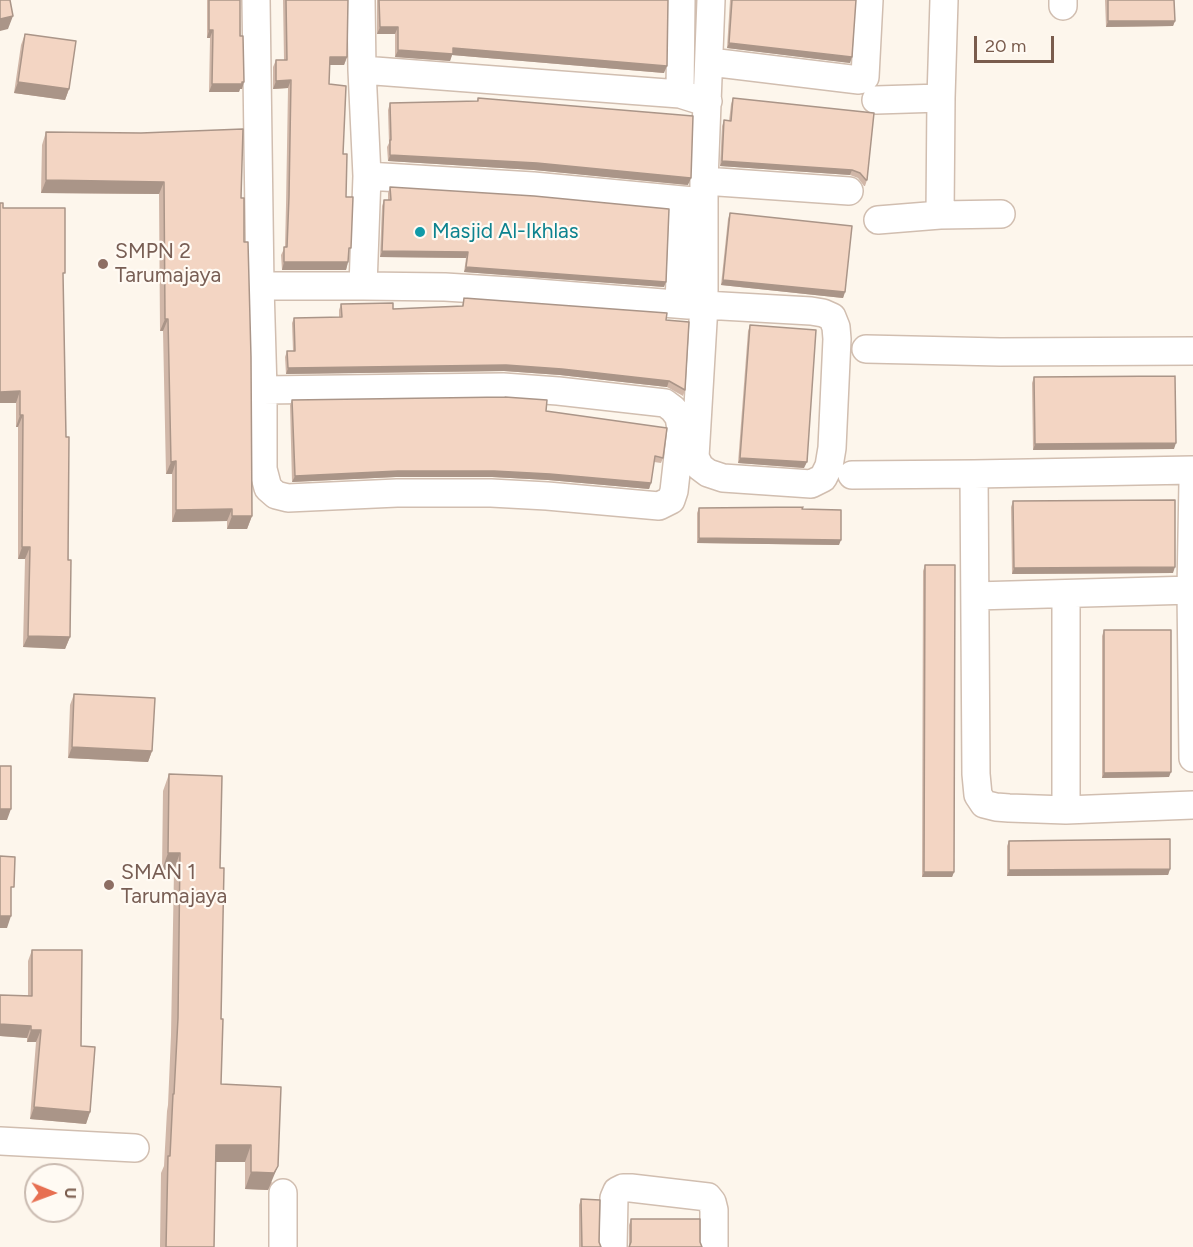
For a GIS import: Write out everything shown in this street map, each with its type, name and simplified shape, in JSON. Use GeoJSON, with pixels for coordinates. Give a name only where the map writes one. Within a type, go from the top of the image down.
{"type":"FeatureCollection","features":[{"type":"Feature","properties":{"kind":"street"},"geometry":{"type":"LineString","coordinates":[[256,0],[263,469],[268,488],[276,495],[288,498],[397,493],[490,494],[547,496],[659,506],[671,500],[674,491],[681,429],[679,417],[674,409],[665,403],[503,387],[263,390]]}},
{"type":"Feature","properties":{"kind":"street"},"geometry":{"type":"LineString","coordinates":[[361,0],[366,176],[363,286]]}},
{"type":"Feature","properties":{"kind":"street"},"geometry":{"type":"LineString","coordinates":[[680,94],[681,0]]}},
{"type":"Feature","properties":{"kind":"street"},"geometry":{"type":"LineString","coordinates":[[260,286],[445,287],[692,305],[811,311],[823,313],[832,317],[837,339],[832,448],[829,466],[823,478],[811,483],[723,478],[708,473],[700,467],[695,457],[692,305],[697,195],[708,101],[711,0]]}},
{"type":"Feature","properties":{"kind":"street"},"geometry":{"type":"LineString","coordinates":[[710,62],[863,79],[865,77],[869,0]]}},
{"type":"Feature","properties":{"kind":"street"},"geometry":{"type":"LineString","coordinates":[[940,215],[944,0]]}},
{"type":"Feature","properties":{"kind":"street"},"geometry":{"type":"LineString","coordinates":[[362,70],[680,94],[708,101]]}},
{"type":"Feature","properties":{"kind":"street"},"geometry":{"type":"LineString","coordinates":[[876,100],[941,98]]}},
{"type":"Feature","properties":{"kind":"street"},"geometry":{"type":"LineString","coordinates":[[366,176],[697,195],[849,191]]}},
{"type":"Feature","properties":{"kind":"street"},"geometry":{"type":"LineString","coordinates":[[878,220],[940,215],[1001,214]]}},
{"type":"Feature","properties":{"kind":"street"},"geometry":{"type":"LineString","coordinates":[[866,350],[1193,351]]}},
{"type":"Feature","properties":{"kind":"street"},"geometry":{"type":"LineString","coordinates":[[852,475],[1193,470]]}},
{"type":"Feature","properties":{"kind":"street"},"geometry":{"type":"LineString","coordinates":[[974,474],[978,795],[984,804],[996,807],[1066,810],[1193,805]]}},
{"type":"Feature","properties":{"kind":"street"},"geometry":{"type":"LineString","coordinates":[[1193,482],[1193,758]]}},
{"type":"Feature","properties":{"kind":"street"},"geometry":{"type":"LineString","coordinates":[[975,596],[1192,590]]}},
{"type":"Feature","properties":{"kind":"street"},"geometry":{"type":"LineString","coordinates":[[1066,594],[1066,810]]}},
{"type":"Feature","properties":{"kind":"street"},"geometry":{"type":"LineString","coordinates":[[0,1142],[135,1148]]}},
{"type":"Feature","properties":{"kind":"street"},"geometry":{"type":"LineString","coordinates":[[613,1247],[614,1198],[617,1191],[632,1188],[708,1197],[714,1210],[714,1247]]}},
{"type":"Feature","properties":{"kind":"street"},"geometry":{"type":"LineString","coordinates":[[283,1193],[283,1247]]}},
{"type":"Feature","properties":{"kind":"building"},"geometry":{"type":"Polygon","coordinates":[[[0,0],[10,0],[13,16],[0,19],[0,0]]]}},
{"type":"Feature","properties":{"kind":"building"},"geometry":{"type":"Polygon","coordinates":[[[209,0],[240,0],[240,36],[243,36],[244,82],[242,84],[212,84],[213,30],[209,30],[209,0]]]}},
{"type":"Feature","properties":{"kind":"building"},"geometry":{"type":"Polygon","coordinates":[[[286,0],[348,0],[347,57],[330,57],[329,84],[346,86],[343,154],[347,154],[346,197],[353,197],[351,248],[349,248],[348,262],[284,262],[284,247],[287,247],[289,197],[291,80],[276,81],[276,60],[287,60],[286,0]]]}},
{"type":"Feature","properties":{"kind":"building"},"geometry":{"type":"Polygon","coordinates":[[[379,0],[668,0],[667,66],[453,48],[453,54],[398,50],[398,27],[380,27],[379,0]]]}},
{"type":"Feature","properties":{"kind":"building"},"geometry":{"type":"Polygon","coordinates":[[[732,0],[856,0],[852,57],[729,43],[732,0]]]}},
{"type":"Feature","properties":{"kind":"building"},"geometry":{"type":"Polygon","coordinates":[[[1108,0],[1174,0],[1175,21],[1108,21],[1108,0]]]}},
{"type":"Feature","properties":{"kind":"building"},"geometry":{"type":"Polygon","coordinates":[[[25,34],[76,41],[69,89],[18,82],[25,34]]]}},
{"type":"Feature","properties":{"kind":"building"},"geometry":{"type":"Polygon","coordinates":[[[478,98],[693,116],[691,178],[537,163],[390,155],[390,103],[478,101],[478,98]]]}},
{"type":"Feature","properties":{"kind":"building"},"geometry":{"type":"Polygon","coordinates":[[[733,98],[874,113],[867,180],[860,173],[852,170],[722,161],[724,120],[731,121],[733,98]]]}},
{"type":"Feature","properties":{"kind":"building"},"geometry":{"type":"Polygon","coordinates":[[[243,129],[241,198],[244,198],[244,242],[248,242],[252,516],[232,516],[232,509],[176,510],[176,461],[171,462],[168,319],[165,319],[164,182],[46,180],[46,132],[141,133],[243,129]]]}},
{"type":"Feature","properties":{"kind":"building"},"geometry":{"type":"Polygon","coordinates":[[[390,187],[534,196],[669,209],[666,282],[466,267],[468,252],[382,251],[384,200],[391,200],[390,187]]]}},
{"type":"Feature","properties":{"kind":"building"},"geometry":{"type":"Polygon","coordinates":[[[0,203],[3,203],[3,208],[65,208],[65,273],[63,273],[66,437],[69,437],[70,637],[28,636],[30,547],[22,547],[23,415],[20,415],[20,391],[0,392],[0,203]]]}},
{"type":"Feature","properties":{"kind":"building"},"geometry":{"type":"Polygon","coordinates":[[[730,213],[852,226],[845,292],[723,280],[730,213]]]}},
{"type":"Feature","properties":{"kind":"building"},"geometry":{"type":"Polygon","coordinates":[[[464,298],[667,313],[666,320],[689,322],[685,390],[669,381],[506,365],[288,368],[287,351],[295,351],[294,318],[342,317],[341,304],[393,303],[393,309],[463,306],[464,298]]]}},
{"type":"Feature","properties":{"kind":"building"},"geometry":{"type":"Polygon","coordinates":[[[750,325],[816,330],[807,462],[740,458],[750,325]]]}},
{"type":"Feature","properties":{"kind":"building"},"geometry":{"type":"Polygon","coordinates":[[[1175,376],[1176,443],[1035,444],[1034,377],[1175,376]]]}},
{"type":"Feature","properties":{"kind":"building"},"geometry":{"type":"Polygon","coordinates":[[[505,397],[547,400],[546,411],[667,428],[663,458],[655,456],[651,483],[494,471],[398,471],[295,476],[292,400],[505,397]]]}},
{"type":"Feature","properties":{"kind":"building"},"geometry":{"type":"Polygon","coordinates":[[[1175,500],[1175,567],[1014,568],[1013,501],[1175,500]]]}},
{"type":"Feature","properties":{"kind":"building"},"geometry":{"type":"Polygon","coordinates":[[[803,507],[802,509],[841,510],[841,540],[699,538],[699,508],[803,507]]]}},
{"type":"Feature","properties":{"kind":"building"},"geometry":{"type":"Polygon","coordinates":[[[925,565],[955,565],[954,872],[924,872],[925,565]]]}},
{"type":"Feature","properties":{"kind":"building"},"geometry":{"type":"Polygon","coordinates":[[[1104,630],[1171,630],[1171,772],[1104,773],[1104,630]]]}},
{"type":"Feature","properties":{"kind":"building"},"geometry":{"type":"Polygon","coordinates":[[[74,694],[155,698],[152,751],[72,747],[74,694]]]}},
{"type":"Feature","properties":{"kind":"building"},"geometry":{"type":"Polygon","coordinates":[[[0,766],[11,766],[11,809],[0,809],[0,766]]]}},
{"type":"Feature","properties":{"kind":"building"},"geometry":{"type":"Polygon","coordinates":[[[169,774],[222,776],[220,868],[224,868],[221,1084],[281,1087],[278,1166],[274,1173],[251,1172],[251,1145],[216,1145],[214,1247],[166,1247],[168,1156],[170,1156],[178,1018],[180,853],[168,853],[169,774]]]}},
{"type":"Feature","properties":{"kind":"building"},"geometry":{"type":"Polygon","coordinates":[[[1170,839],[1170,869],[1009,870],[1009,841],[1170,839]]]}},
{"type":"Feature","properties":{"kind":"building"},"geometry":{"type":"Polygon","coordinates":[[[0,856],[15,857],[14,887],[11,887],[11,916],[0,916],[0,856]]]}},
{"type":"Feature","properties":{"kind":"building"},"geometry":{"type":"Polygon","coordinates":[[[32,950],[82,950],[81,1046],[95,1047],[90,1112],[34,1107],[41,1030],[31,1030],[31,1026],[0,1024],[0,995],[32,996],[32,950]]]}},
{"type":"Feature","properties":{"kind":"building"},"geometry":{"type":"Polygon","coordinates":[[[581,1199],[600,1200],[599,1242],[601,1247],[582,1247],[581,1199]]]}},
{"type":"Feature","properties":{"kind":"building"},"geometry":{"type":"Polygon","coordinates":[[[631,1219],[700,1219],[702,1247],[629,1247],[631,1219]]]}},
{"type":"Feature","properties":{"kind":"place","name":"Masjid Al-Ikhlas"},"geometry":{"type":"Point","coordinates":[420,232]}},
{"type":"Feature","properties":{"kind":"place","name":"SMPN 2 Tarumajaya"},"geometry":{"type":"Point","coordinates":[103,264]}},
{"type":"Feature","properties":{"kind":"place","name":"SMAN 1 Tarumajaya"},"geometry":{"type":"Point","coordinates":[109,885]}}]}
